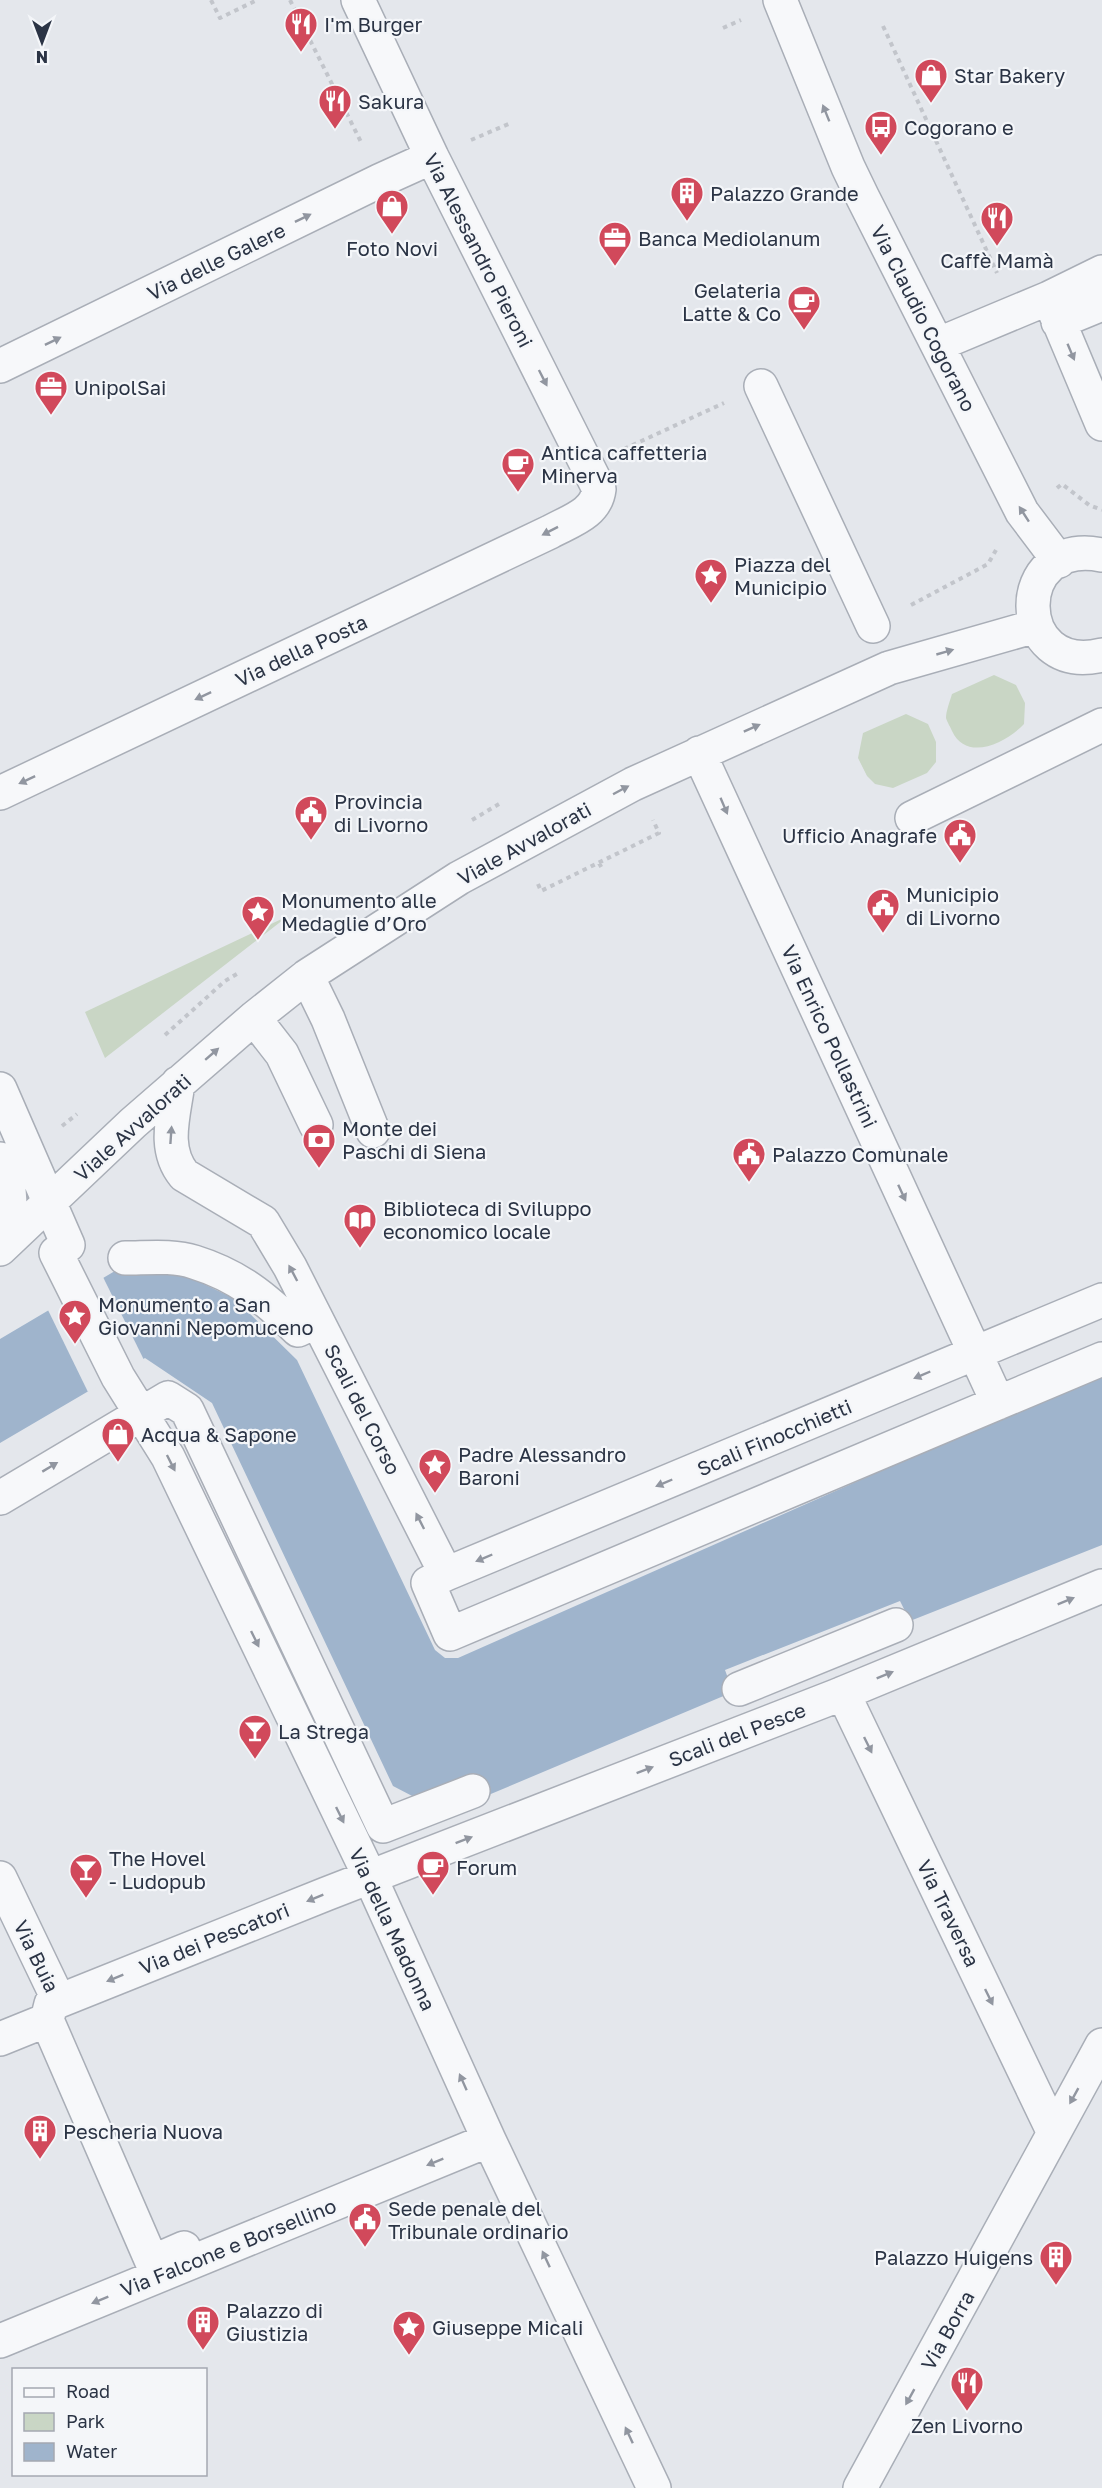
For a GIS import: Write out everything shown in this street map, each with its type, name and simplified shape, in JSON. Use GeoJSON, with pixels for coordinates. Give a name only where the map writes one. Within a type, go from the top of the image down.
{"type":"FeatureCollection","features":[{"type":"Feature","properties":{"kind":"street","name":"Via Alessandro Pieroni"},"geometry":{"type":"LineString","coordinates":[[358,0],[432,157],[599,489],[598,500]]}},
{"type":"Feature","properties":{"kind":"street","name":"Via Claudio Cogorano"},"geometry":{"type":"LineString","coordinates":[[780,0],[848,167],[1022,512],[1059,561]]}},
{"type":"Feature","properties":{"kind":"street","name":"Via delle Galere"},"geometry":{"type":"LineString","coordinates":[[0,366],[432,157]]}},
{"type":"Feature","properties":{"kind":"street"},"geometry":{"type":"LineString","coordinates":[[1054,310],[1102,272]]}},
{"type":"Feature","properties":{"kind":"street"},"geometry":{"type":"LineString","coordinates":[[939,344],[1054,310],[1102,304]]}},
{"type":"Feature","properties":{"kind":"street"},"geometry":{"type":"LineString","coordinates":[[1054,310],[1102,424]]}},
{"type":"Feature","properties":{"kind":"street"},"geometry":{"type":"LineString","coordinates":[[760,386],[873,626]]}},
{"type":"Feature","properties":{"kind":"street","name":"Via della Posta"},"geometry":{"type":"LineString","coordinates":[[0,793],[550,531],[591,510],[598,500]]}},
{"type":"Feature","properties":{"kind":"street"},"geometry":{"type":"LineString","coordinates":[[1102,555],[1083,553],[1065,557],[1059,561],[1039,579],[1032,609],[1036,626],[1045,640],[1058,651],[1073,657],[1089,658],[1102,655]]}},
{"type":"Feature","properties":{"kind":"street","name":"Viale Avvalorati"},"geometry":{"type":"LineString","coordinates":[[0,1248],[178,1083],[254,1018],[307,976],[459,878],[595,803],[699,753],[889,668],[1036,626]]}},
{"type":"Feature","properties":{"kind":"street"},"geometry":{"type":"LineString","coordinates":[[912,818],[1102,725]]}},
{"type":"Feature","properties":{"kind":"street","name":"Via Enrico Pollastrini"},"geometry":{"type":"LineString","coordinates":[[699,753],[998,1403]]}},
{"type":"Feature","properties":{"kind":"street"},"geometry":{"type":"LineString","coordinates":[[307,976],[328,1019],[373,1131]]}},
{"type":"Feature","properties":{"kind":"street"},"geometry":{"type":"LineString","coordinates":[[254,1018],[282,1054],[316,1125]]}},
{"type":"Feature","properties":{"kind":"street","name":"Scali del Corso"},"geometry":{"type":"LineString","coordinates":[[178,1083],[171,1136],[171,1151],[175,1164],[184,1175],[263,1222],[290,1267],[446,1574]]}},
{"type":"Feature","properties":{"kind":"street"},"geometry":{"type":"LineString","coordinates":[[0,1089],[49,1203]]}},
{"type":"Feature","properties":{"kind":"street"},"geometry":{"type":"LineString","coordinates":[[0,1159],[10,1187],[10,1208],[6,1229],[0,1239]]}},
{"type":"Feature","properties":{"kind":"street","name":"Via della Madonna"},"geometry":{"type":"LineString","coordinates":[[49,1203],[68,1245],[56,1253],[66,1276],[118,1377],[139,1414],[168,1457],[370,1877],[489,2140],[654,2488]]}},
{"type":"Feature","properties":{"kind":"street"},"geometry":{"type":"LineString","coordinates":[[125,1258],[158,1258],[193,1262],[243,1283],[262,1296],[298,1330],[317,1321]]}},
{"type":"Feature","properties":{"kind":"street","name":"Scali Finocchietti"},"geometry":{"type":"LineString","coordinates":[[446,1574],[1102,1300]]}},
{"type":"Feature","properties":{"kind":"street"},"geometry":{"type":"LineString","coordinates":[[446,1574],[428,1583],[450,1634],[1102,1359]]}},
{"type":"Feature","properties":{"kind":"street"},"geometry":{"type":"LineString","coordinates":[[0,1498],[168,1398],[187,1410],[383,1826],[473,1791]]}},
{"type":"Feature","properties":{"kind":"street","name":"Scali del Pesce"},"geometry":{"type":"LineString","coordinates":[[370,1877],[839,1694],[1102,1586]]}},
{"type":"Feature","properties":{"kind":"street"},"geometry":{"type":"LineString","coordinates":[[739,1689],[896,1625]]}},
{"type":"Feature","properties":{"kind":"street","name":"Via Traversa"},"geometry":{"type":"LineString","coordinates":[[819,1656],[1054,2133]]}},
{"type":"Feature","properties":{"kind":"street","name":"Via dei Pescatori"},"geometry":{"type":"LineString","coordinates":[[0,2039],[53,2010],[370,1877]]}},
{"type":"Feature","properties":{"kind":"street","name":"Via Buia"},"geometry":{"type":"LineString","coordinates":[[0,1878],[53,2010],[75,2084],[152,2262],[199,2242],[205,2257]]}},
{"type":"Feature","properties":{"kind":"street","name":"Via Borra"},"geometry":{"type":"LineString","coordinates":[[860,2488],[1102,2045]]}},
{"type":"Feature","properties":{"kind":"street","name":"Via Falcone e Borsellino"},"geometry":{"type":"LineString","coordinates":[[0,2341],[489,2140]]}},
{"type":"Feature","properties":{"kind":"path"},"geometry":{"type":"LineString","coordinates":[[212,0],[220,18],[256,0]]}},
{"type":"Feature","properties":{"kind":"path"},"geometry":{"type":"LineString","coordinates":[[290,0],[364,149]]}},
{"type":"Feature","properties":{"kind":"path"},"geometry":{"type":"LineString","coordinates":[[883,26],[1000,279]]}},
{"type":"Feature","properties":{"kind":"path"},"geometry":{"type":"LineString","coordinates":[[587,466],[760,386]]}},
{"type":"Feature","properties":{"kind":"path"},"geometry":{"type":"LineString","coordinates":[[1059,486],[1062,484],[1089,505],[1102,510]]}},
{"type":"Feature","properties":{"kind":"path"},"geometry":{"type":"LineString","coordinates":[[873,626],[988,564],[996,550]]}},
{"type":"Feature","properties":{"kind":"path"},"geometry":{"type":"LineString","coordinates":[[541,891],[659,833]]}},
{"type":"Feature","properties":{"kind":"path"},"geometry":{"type":"LineString","coordinates":[[599,863],[603,870]]}},
{"type":"Feature","properties":{"kind":"green space"},"geometry":{"type":"Polygon","coordinates":[[[994,675],[1016,685],[1025,703],[1024,724],[998,743],[977,748],[967,746],[959,741],[946,718],[952,694],[994,675]]]}},
{"type":"Feature","properties":{"kind":"green space"},"geometry":{"type":"Polygon","coordinates":[[[906,714],[928,724],[936,742],[936,762],[927,773],[893,788],[875,784],[867,776],[858,758],[863,733],[906,714]]]}},
{"type":"Feature","properties":{"kind":"green space"},"geometry":{"type":"Polygon","coordinates":[[[288,916],[105,1058],[85,1012],[288,916]]]}},
{"type":"Feature","properties":{"kind":"water"},"geometry":{"type":"Polygon","coordinates":[[[120,1268],[177,1271],[235,1299],[297,1360],[435,1650],[445,1658],[458,1658],[1102,1373],[1102,1545],[910,1621],[900,1601],[725,1670],[733,1692],[486,1796],[477,1774],[418,1799],[393,1786],[212,1403],[145,1358],[0,1443],[0,1339],[120,1268]]]}},
{"type":"Feature","properties":{"kind":"pier"},"geometry":{"type":"Polygon","coordinates":[[[102,1275],[145,1362],[88,1392],[47,1308],[102,1275]]]}},
{"type":"Feature","properties":{"kind":"place","name":"I'm Burger"},"geometry":{"type":"Point","coordinates":[301,53]}},
{"type":"Feature","properties":{"kind":"place","name":"Star Bakery"},"geometry":{"type":"Point","coordinates":[931,104]}},
{"type":"Feature","properties":{"kind":"place","name":"Sakura"},"geometry":{"type":"Point","coordinates":[335,130]}},
{"type":"Feature","properties":{"kind":"place","name":"Cogorano e"},"geometry":{"type":"Point","coordinates":[881,156]}},
{"type":"Feature","properties":{"kind":"place","name":"Palazzo Grande"},"geometry":{"type":"Point","coordinates":[687,222]}},
{"type":"Feature","properties":{"kind":"place","name":"Foto Novi"},"geometry":{"type":"Point","coordinates":[392,235]}},
{"type":"Feature","properties":{"kind":"place","name":"Caffè Mamà"},"geometry":{"type":"Point","coordinates":[997,247]}},
{"type":"Feature","properties":{"kind":"place","name":"Banca Mediolanum"},"geometry":{"type":"Point","coordinates":[615,267]}},
{"type":"Feature","properties":{"kind":"place","name":"Gelateria Latte & Co"},"geometry":{"type":"Point","coordinates":[804,331]}},
{"type":"Feature","properties":{"kind":"place","name":"UnipolSai"},"geometry":{"type":"Point","coordinates":[51,416]}},
{"type":"Feature","properties":{"kind":"place","name":"Antica caffetteria Minerva"},"geometry":{"type":"Point","coordinates":[518,493]}},
{"type":"Feature","properties":{"kind":"place","name":"Piazza del Municipio"},"geometry":{"type":"Point","coordinates":[711,604]}},
{"type":"Feature","properties":{"kind":"place","name":"Provincia di Livorno"},"geometry":{"type":"Point","coordinates":[311,841]}},
{"type":"Feature","properties":{"kind":"place","name":"Ufficio Anagrafe"},"geometry":{"type":"Point","coordinates":[960,864]}},
{"type":"Feature","properties":{"kind":"place","name":"Municipio di Livorno"},"geometry":{"type":"Point","coordinates":[883,934]}},
{"type":"Feature","properties":{"kind":"place","name":"Monumento alle Medaglie d’Oro"},"geometry":{"type":"Point","coordinates":[258,941]}},
{"type":"Feature","properties":{"kind":"place","name":"Monte dei Paschi di Siena"},"geometry":{"type":"Point","coordinates":[319,1169]}},
{"type":"Feature","properties":{"kind":"place","name":"Palazzo Comunale"},"geometry":{"type":"Point","coordinates":[749,1183]}},
{"type":"Feature","properties":{"kind":"place","name":"Biblioteca di Sviluppo economico locale"},"geometry":{"type":"Point","coordinates":[360,1249]}},
{"type":"Feature","properties":{"kind":"place","name":"Monumento a San Giovanni Nepomuceno"},"geometry":{"type":"Point","coordinates":[75,1345]}},
{"type":"Feature","properties":{"kind":"place","name":"Acqua & Sapone"},"geometry":{"type":"Point","coordinates":[118,1463]}},
{"type":"Feature","properties":{"kind":"place","name":"Padre Alessandro Baroni"},"geometry":{"type":"Point","coordinates":[435,1494]}},
{"type":"Feature","properties":{"kind":"place","name":"La Strega"},"geometry":{"type":"Point","coordinates":[255,1760]}},
{"type":"Feature","properties":{"kind":"place","name":"Forum"},"geometry":{"type":"Point","coordinates":[433,1896]}},
{"type":"Feature","properties":{"kind":"place","name":"The Hovel - Ludopub"},"geometry":{"type":"Point","coordinates":[86,1899]}},
{"type":"Feature","properties":{"kind":"place","name":"Pescheria Nuova"},"geometry":{"type":"Point","coordinates":[40,2160]}},
{"type":"Feature","properties":{"kind":"place","name":"Sede penale del Tribunale ordinario"},"geometry":{"type":"Point","coordinates":[365,2248]}},
{"type":"Feature","properties":{"kind":"place","name":"Palazzo Huigens"},"geometry":{"type":"Point","coordinates":[1056,2286]}},
{"type":"Feature","properties":{"kind":"place","name":"Palazzo di Giustizia"},"geometry":{"type":"Point","coordinates":[203,2351]}},
{"type":"Feature","properties":{"kind":"place","name":"Giuseppe Micali"},"geometry":{"type":"Point","coordinates":[409,2356]}},
{"type":"Feature","properties":{"kind":"place","name":"Zen Livorno"},"geometry":{"type":"Point","coordinates":[967,2412]}}]}
